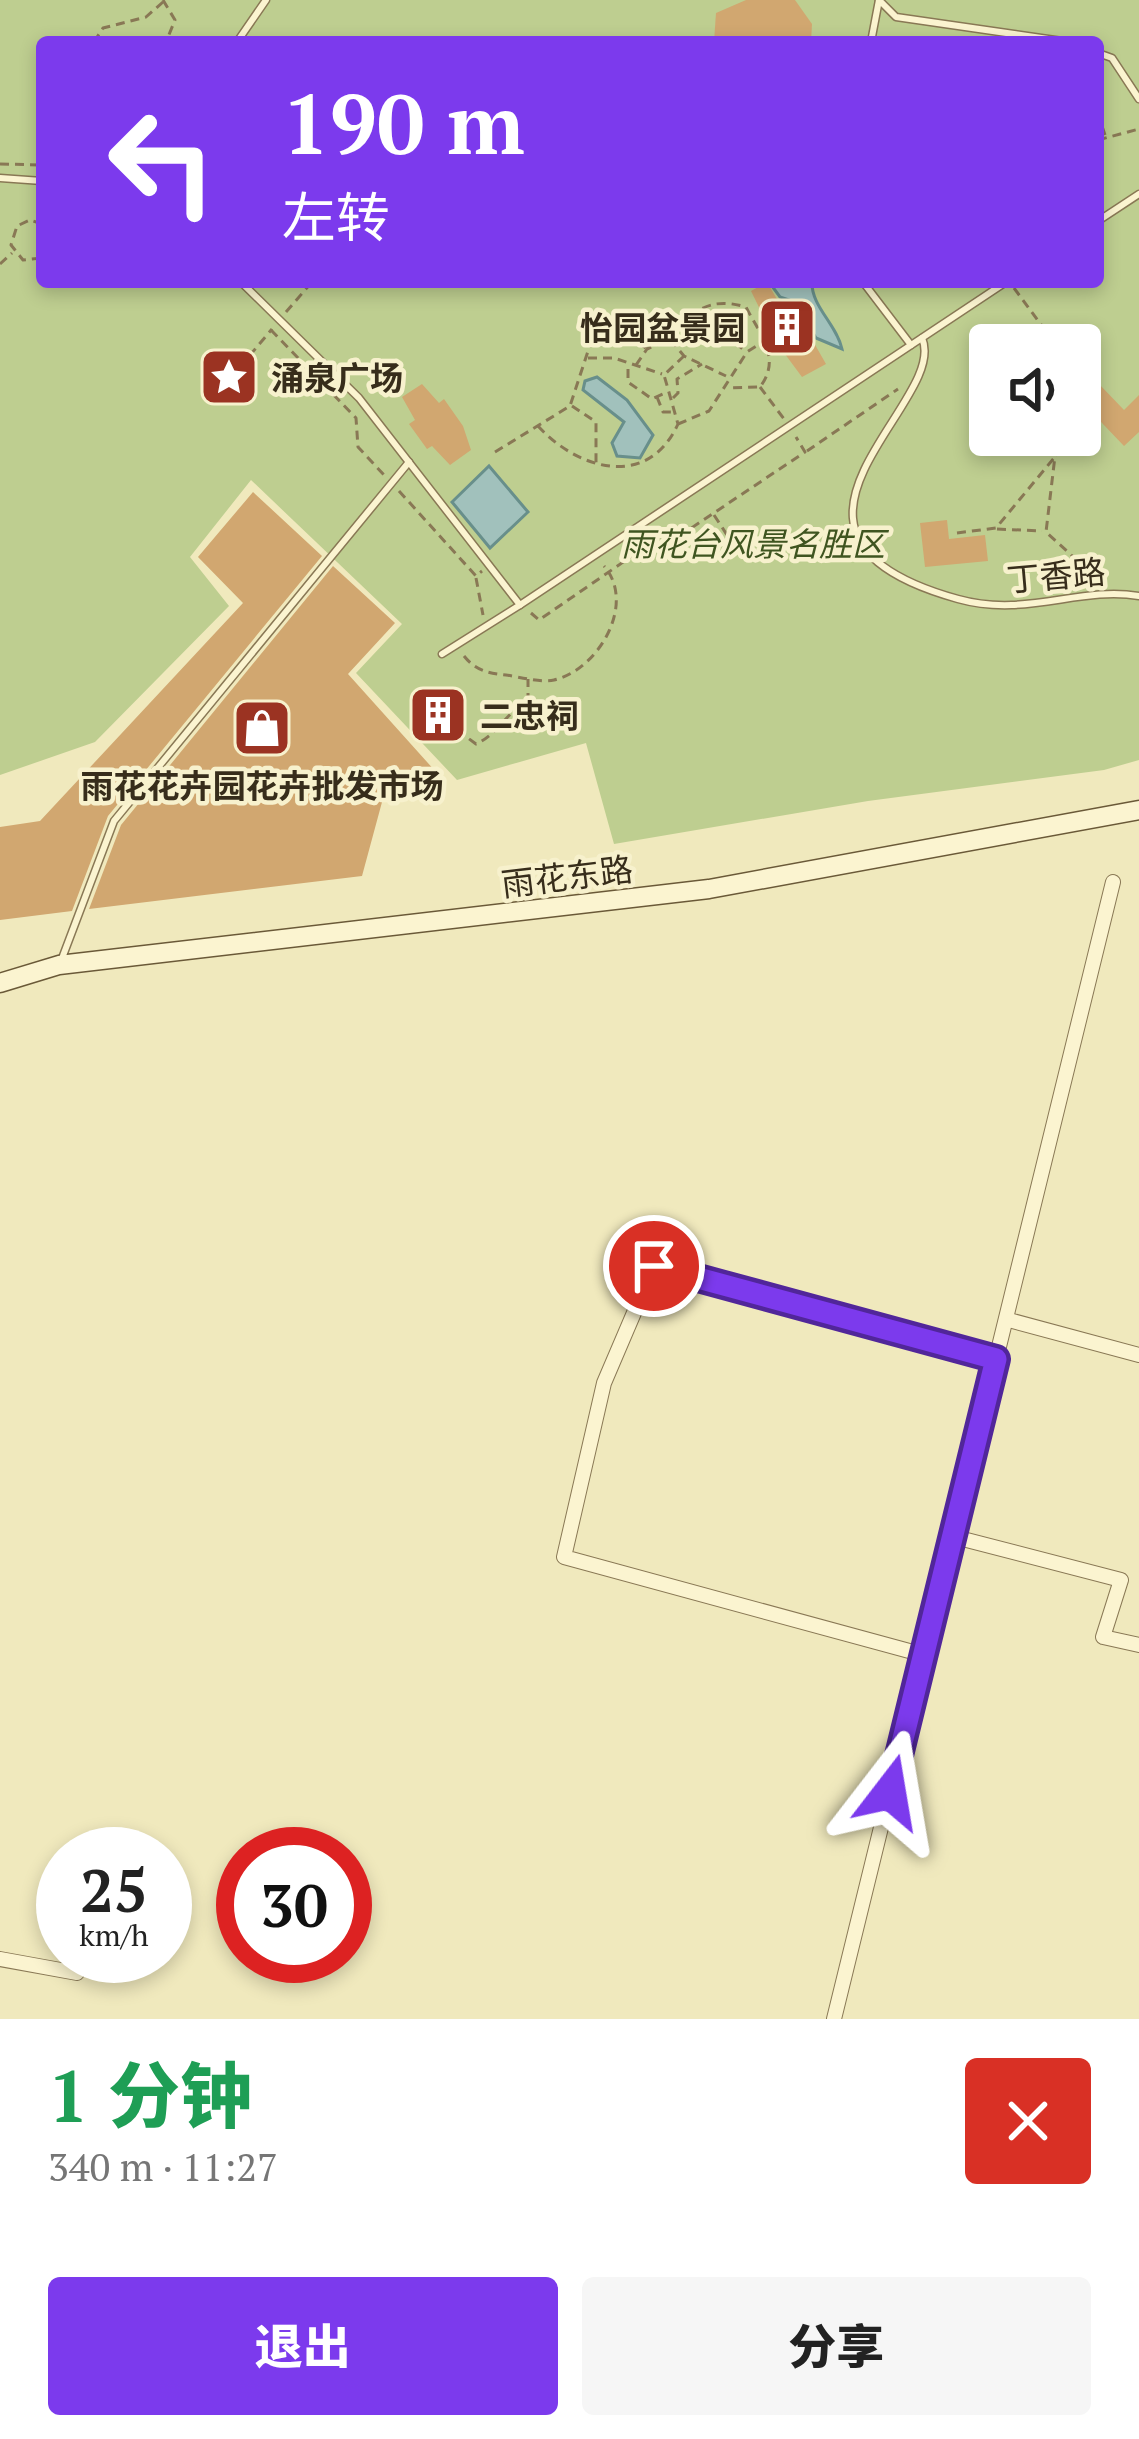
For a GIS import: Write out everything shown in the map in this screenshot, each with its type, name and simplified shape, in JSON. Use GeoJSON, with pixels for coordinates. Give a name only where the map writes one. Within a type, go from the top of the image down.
{"type":"FeatureCollection","features":[{"type":"Feature","properties":{"kind":"main road","name":"雨花东路"},"geometry":{"type":"LineString","coordinates":[[0,983],[59,965],[709,890],[1139,810]]}},
{"type":"Feature","properties":{"kind":"street"},"geometry":{"type":"LineString","coordinates":[[835,2019],[1113,882]]}},
{"type":"Feature","properties":{"kind":"street"},"geometry":{"type":"LineString","coordinates":[[924,1655],[564,1557],[604,1383],[654,1266],[996,1359]]}},
{"type":"Feature","properties":{"kind":"street"},"geometry":{"type":"LineString","coordinates":[[1009,1320],[1139,1355]]}},
{"type":"Feature","properties":{"kind":"street"},"geometry":{"type":"LineString","coordinates":[[955,1537],[1121,1580],[1103,1637],[1139,1645]]}},
{"type":"Feature","properties":{"kind":"street"},"geometry":{"type":"LineString","coordinates":[[0,1959],[36,1965]]}},
{"type":"Feature","properties":{"kind":"lane"},"geometry":{"type":"LineString","coordinates":[[241,36],[266,0]]}},
{"type":"Feature","properties":{"kind":"lane"},"geometry":{"type":"LineString","coordinates":[[872,36],[879,0]]}},
{"type":"Feature","properties":{"kind":"lane"},"geometry":{"type":"LineString","coordinates":[[879,0],[896,17],[1027,36]]}},
{"type":"Feature","properties":{"kind":"lane"},"geometry":{"type":"LineString","coordinates":[[1104,55],[1112,58],[1139,99]]}},
{"type":"Feature","properties":{"kind":"lane"},"geometry":{"type":"LineString","coordinates":[[0,178],[36,181]]}},
{"type":"Feature","properties":{"kind":"lane"},"geometry":{"type":"LineString","coordinates":[[1104,217],[1139,194]]}},
{"type":"Feature","properties":{"kind":"lane"},"geometry":{"type":"LineString","coordinates":[[247,288],[359,398],[520,605]]}},
{"type":"Feature","properties":{"kind":"lane"},"geometry":{"type":"LineString","coordinates":[[868,288],[911,345]]}},
{"type":"Feature","properties":{"kind":"lane"},"geometry":{"type":"LineString","coordinates":[[442,653],[999,288]]}},
{"type":"Feature","properties":{"kind":"lane"},"geometry":{"type":"LineString","coordinates":[[922,338],[928,352],[923,371]]}},
{"type":"Feature","properties":{"kind":"lane","name":"丁香路"},"geometry":{"type":"LineString","coordinates":[[923,371],[866,460],[856,487],[855,520],[868,550],[912,582],[981,605],[1054,605],[1110,591],[1139,596]]}},
{"type":"Feature","properties":{"kind":"lane"},"geometry":{"type":"LineString","coordinates":[[59,965],[114,820],[409,462]]}},
{"type":"Feature","properties":{"kind":"path"},"geometry":{"type":"LineString","coordinates":[[98,36],[103,28],[146,17],[163,1],[175,20],[168,36]]}},
{"type":"Feature","properties":{"kind":"path"},"geometry":{"type":"LineString","coordinates":[[1104,132],[1106,138],[1139,129]]}},
{"type":"Feature","properties":{"kind":"path"},"geometry":{"type":"LineString","coordinates":[[0,164],[36,165]]}},
{"type":"Feature","properties":{"kind":"path"},"geometry":{"type":"LineString","coordinates":[[36,224],[17,226],[11,238],[14,252],[29,261],[36,259]]}},
{"type":"Feature","properties":{"kind":"path"},"geometry":{"type":"LineString","coordinates":[[0,264],[14,252]]}},
{"type":"Feature","properties":{"kind":"path"},"geometry":{"type":"LineString","coordinates":[[240,367],[307,288]]}},
{"type":"Feature","properties":{"kind":"path"},"geometry":{"type":"LineString","coordinates":[[1013,288],[1040,324]]}},
{"type":"Feature","properties":{"kind":"path"},"geometry":{"type":"LineString","coordinates":[[636,365],[647,349],[670,339],[697,309],[722,300],[746,307],[773,361],[760,387],[747,392],[728,388]]}},
{"type":"Feature","properties":{"kind":"path"},"geometry":{"type":"LineString","coordinates":[[271,330],[356,418],[358,447],[476,576],[489,624]]}},
{"type":"Feature","properties":{"kind":"path"},"geometry":{"type":"LineString","coordinates":[[495,452],[570,406],[592,339],[614,330],[647,349]]}},
{"type":"Feature","properties":{"kind":"path"},"geometry":{"type":"LineString","coordinates":[[724,333],[747,352]]}},
{"type":"Feature","properties":{"kind":"path"},"geometry":{"type":"LineString","coordinates":[[538,426],[559,449],[596,465],[639,465],[656,455],[678,424],[710,411],[728,388],[727,377],[747,352],[772,336]]}},
{"type":"Feature","properties":{"kind":"path"},"geometry":{"type":"LineString","coordinates":[[670,339],[684,356],[727,377]]}},
{"type":"Feature","properties":{"kind":"path"},"geometry":{"type":"LineString","coordinates":[[588,358],[603,356],[664,375]]}},
{"type":"Feature","properties":{"kind":"path"},"geometry":{"type":"LineString","coordinates":[[678,424],[665,393],[664,375],[684,356]]}},
{"type":"Feature","properties":{"kind":"path"},"geometry":{"type":"LineString","coordinates":[[218,362],[240,367],[246,383],[242,391],[228,393],[214,386],[211,376],[218,362]]}},
{"type":"Feature","properties":{"kind":"path"},"geometry":{"type":"LineString","coordinates":[[671,399],[678,393],[677,379],[703,363]]}},
{"type":"Feature","properties":{"kind":"path"},"geometry":{"type":"LineString","coordinates":[[628,367],[628,382],[652,399],[665,393]]}},
{"type":"Feature","properties":{"kind":"path"},"geometry":{"type":"LineString","coordinates":[[650,518],[669,543],[923,371]]}},
{"type":"Feature","properties":{"kind":"path"},"geometry":{"type":"LineString","coordinates":[[760,387],[806,452]]}},
{"type":"Feature","properties":{"kind":"path"},"geometry":{"type":"LineString","coordinates":[[657,397],[663,412],[675,412]]}},
{"type":"Feature","properties":{"kind":"path"},"geometry":{"type":"LineString","coordinates":[[570,406],[596,422],[596,465]]}},
{"type":"Feature","properties":{"kind":"path"},"geometry":{"type":"LineString","coordinates":[[1046,532],[1055,456]]}},
{"type":"Feature","properties":{"kind":"path"},"geometry":{"type":"LineString","coordinates":[[996,529],[1055,456]]}},
{"type":"Feature","properties":{"kind":"path"},"geometry":{"type":"LineString","coordinates":[[713,514],[733,544]]}},
{"type":"Feature","properties":{"kind":"path"},"geometry":{"type":"LineString","coordinates":[[957,533],[1046,532],[1110,591]]}},
{"type":"Feature","properties":{"kind":"path"},"geometry":{"type":"LineString","coordinates":[[520,605],[539,620],[663,536]]}},
{"type":"Feature","properties":{"kind":"path"},"geometry":{"type":"LineString","coordinates":[[455,645],[485,673],[553,681],[583,664],[615,624],[611,574],[595,555]]}},
{"type":"Feature","properties":{"kind":"path"},"geometry":{"type":"LineString","coordinates":[[476,576],[489,565]]}},
{"type":"Feature","properties":{"kind":"path"},"geometry":{"type":"LineString","coordinates":[[457,730],[476,744],[490,738],[508,711],[528,700],[528,678]]}},
{"type":"Feature","properties":{"kind":"green space","name":"雨花台风景名胜区"},"geometry":{"type":"Polygon","coordinates":[[[0,0],[1139,0],[1139,760],[1104,770],[868,801],[614,844],[586,743],[457,780],[356,673],[402,624],[251,480],[190,557],[229,606],[95,742],[0,775],[0,0]]]}},
{"type":"Feature","properties":{"kind":"water"},"geometry":{"type":"Polygon","coordinates":[[[773,288],[813,288],[842,349],[816,338],[795,302],[780,297],[773,288]]]}},
{"type":"Feature","properties":{"kind":"water"},"geometry":{"type":"Polygon","coordinates":[[[597,377],[627,400],[653,435],[640,458],[617,456],[612,443],[624,422],[583,390],[585,381],[597,377]]]}},
{"type":"Feature","properties":{"kind":"water"},"geometry":{"type":"Polygon","coordinates":[[[489,466],[528,512],[490,548],[452,502],[489,466]]]}},
{"type":"Feature","properties":{"kind":"building"},"geometry":{"type":"Polygon","coordinates":[[[746,0],[795,0],[812,24],[811,36],[714,36],[716,13],[746,0]]]}},
{"type":"Feature","properties":{"kind":"building","name":"怡园盆景园"},"geometry":{"type":"Polygon","coordinates":[[[770,288],[785,313],[794,308],[826,364],[802,377],[776,342],[751,291],[770,288]]]}},
{"type":"Feature","properties":{"kind":"building"},"geometry":{"type":"Polygon","coordinates":[[[422,384],[439,403],[444,399],[463,426],[471,450],[450,465],[432,446],[427,449],[409,424],[415,420],[402,397],[422,384]]]}},
{"type":"Feature","properties":{"kind":"building"},"geometry":{"type":"Polygon","coordinates":[[[1101,386],[1124,410],[1139,395],[1139,432],[1124,446],[1101,422],[1101,386]]]}},
{"type":"Feature","properties":{"kind":"building"},"geometry":{"type":"Polygon","coordinates":[[[253,492],[322,556],[108,816],[72,911],[0,920],[0,827],[40,821],[243,603],[198,557],[253,492]]]}},
{"type":"Feature","properties":{"kind":"building"},"geometry":{"type":"Polygon","coordinates":[[[947,520],[949,539],[985,535],[988,561],[925,567],[920,523],[947,520]]]}},
{"type":"Feature","properties":{"kind":"building","name":"雨花花卉园花卉批发市场"},"geometry":{"type":"Polygon","coordinates":[[[333,566],[395,623],[348,674],[445,782],[385,791],[362,876],[89,909],[121,825],[333,566]]]}},
{"type":"Feature","properties":{"kind":"building","name":"二忠祠"},"geometry":{"type":"Polygon","coordinates":[[[441,692],[461,718],[435,738],[415,712],[441,692]]]}},
{"type":"Feature","properties":{"kind":"place","name":"怡园盆景园"},"geometry":{"type":"Point","coordinates":[787,327]}},
{"type":"Feature","properties":{"kind":"place","name":"涌泉广场"},"geometry":{"type":"Point","coordinates":[229,377]}},
{"type":"Feature","properties":{"kind":"place","name":"二忠祠"},"geometry":{"type":"Point","coordinates":[438,715]}},
{"type":"Feature","properties":{"kind":"place","name":"雨花花卉园花卉批发市场"},"geometry":{"type":"Point","coordinates":[262,728]}},
{"type":"Feature","properties":{"kind":"route"},"geometry":{"type":"LineString","coordinates":[[654,1266],[996,1359],[890,1792]]}}]}
